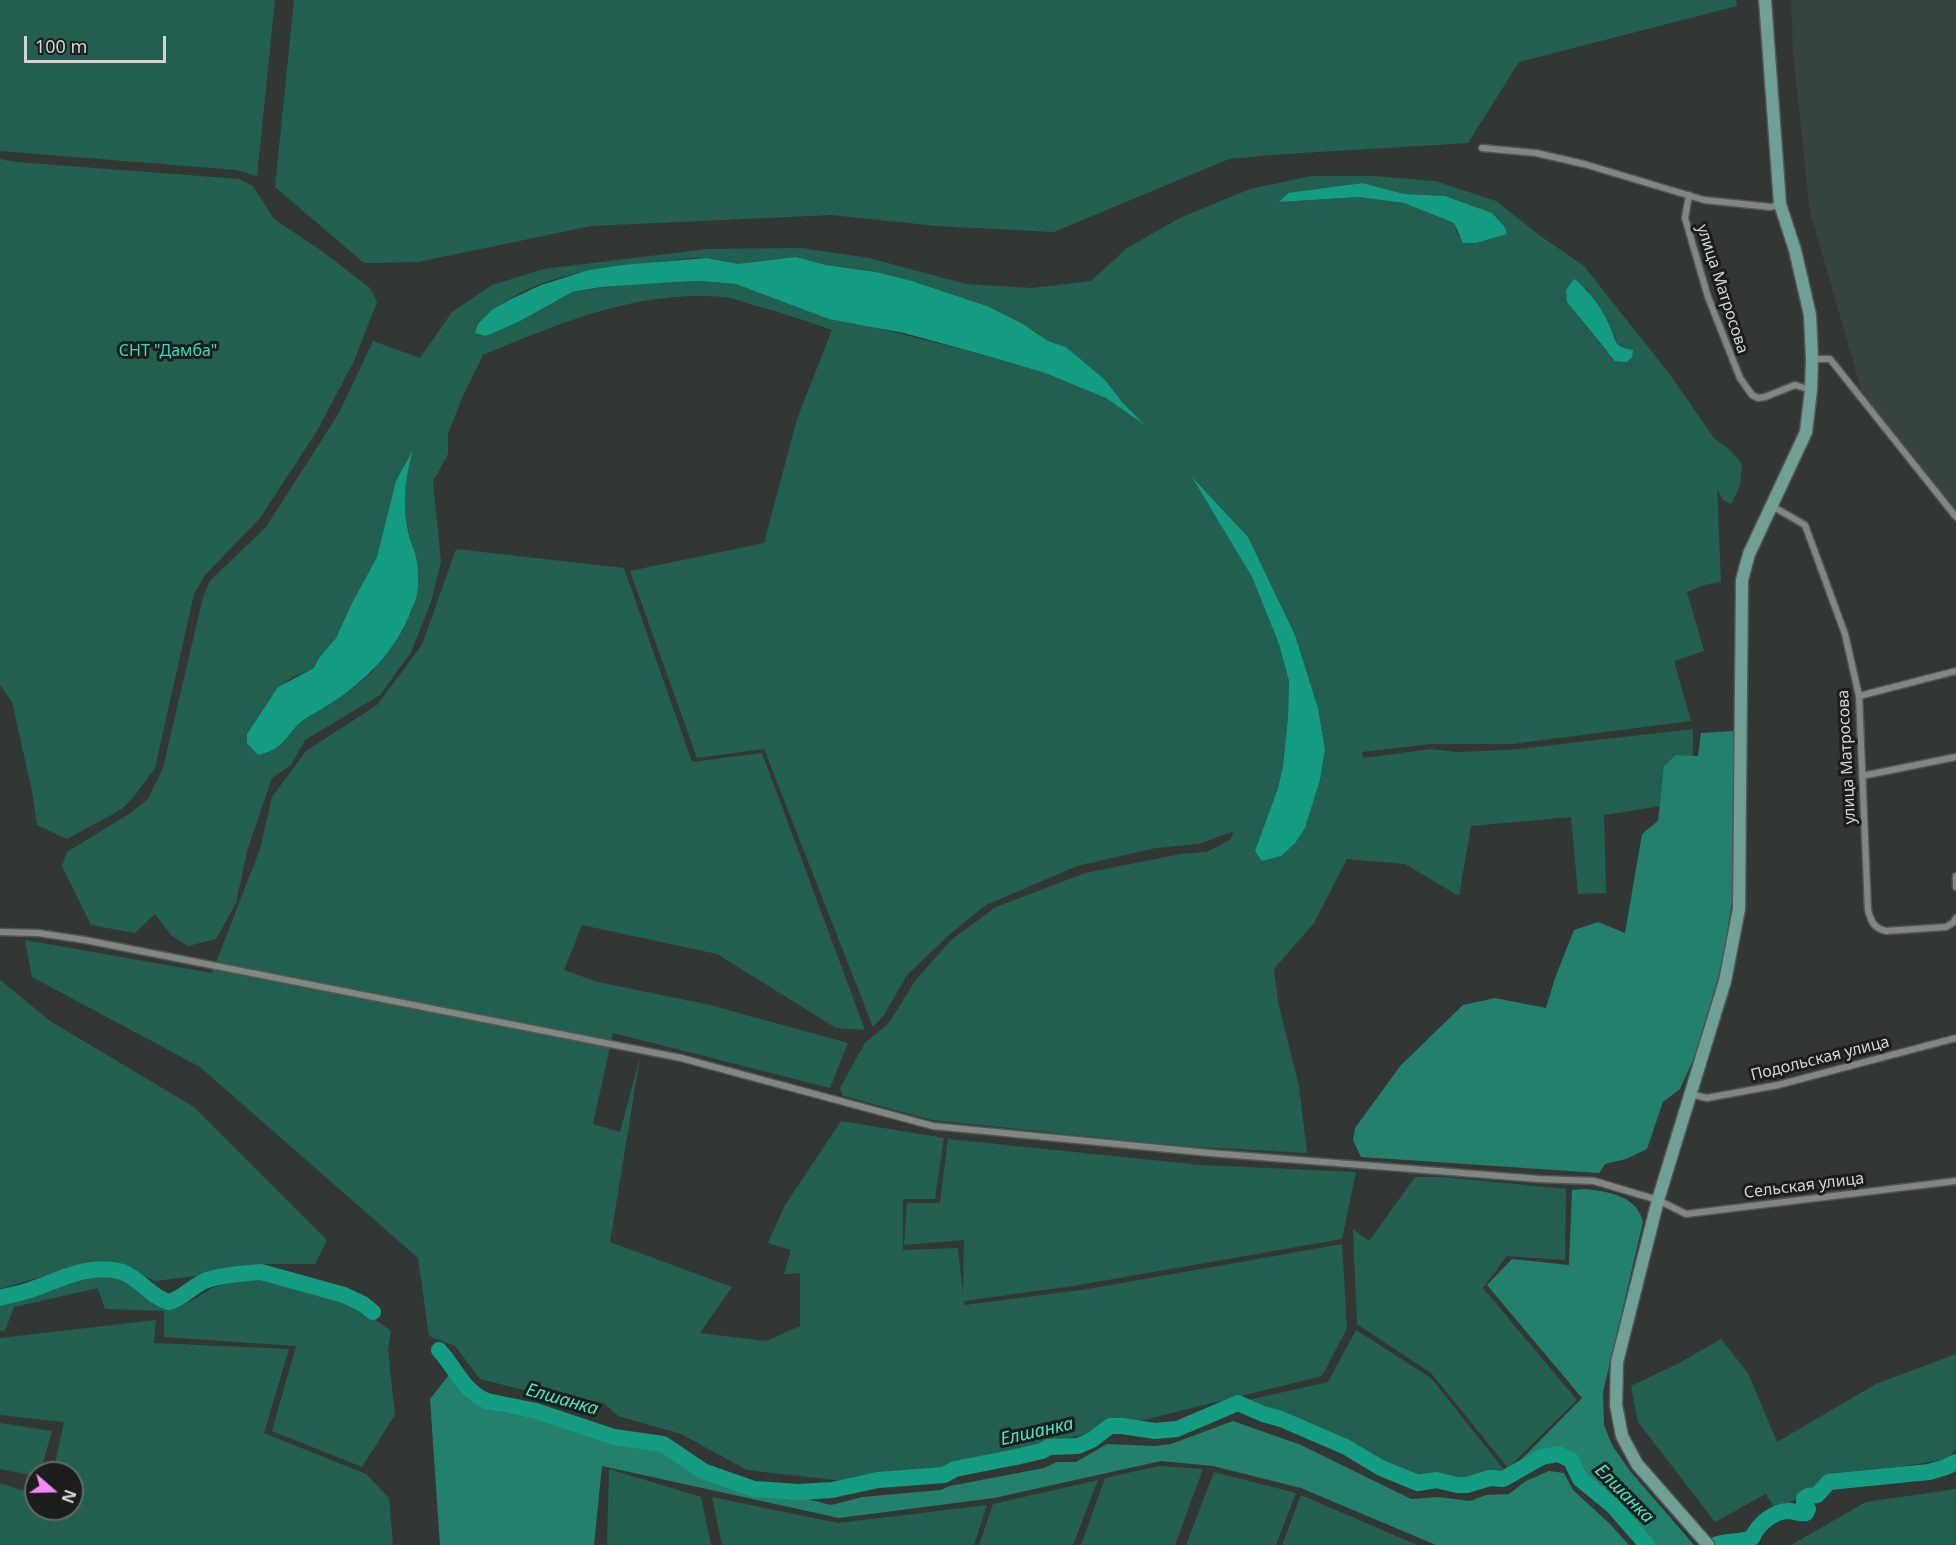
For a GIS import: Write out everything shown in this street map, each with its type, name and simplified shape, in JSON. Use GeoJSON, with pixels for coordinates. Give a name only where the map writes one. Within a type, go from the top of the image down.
{"type":"FeatureCollection","features":[{"type":"Feature","properties":{"kind":"main road"},"geometry":{"type":"LineString","coordinates":[[1708,1545],[1637,1464],[1622,1436],[1616,1405],[1617,1362],[1658,1200],[1725,981],[1738,909],[1742,580],[1749,554],[1806,432],[1812,390],[1810,315],[1795,250],[1780,204],[1768,67],[1765,0]]}},
{"type":"Feature","properties":{"kind":"street","name":"улица Матросова"},"geometry":{"type":"LineString","coordinates":[[1482,148],[1536,153],[1584,164],[1704,200],[1771,207],[1780,204]]}},
{"type":"Feature","properties":{"kind":"street","name":"улица Матросова"},"geometry":{"type":"LineString","coordinates":[[1689,195],[1685,218],[1707,297],[1740,378],[1752,395],[1758,398],[1795,385],[1812,390]]}},
{"type":"Feature","properties":{"kind":"street"},"geometry":{"type":"LineString","coordinates":[[1812,359],[1830,359],[1956,518]]}},
{"type":"Feature","properties":{"kind":"street","name":"улица Матросова"},"geometry":{"type":"LineString","coordinates":[[1772,506],[1805,525],[1845,634],[1859,696],[1868,910],[1874,925],[1886,932],[1946,927],[1956,918]]}},
{"type":"Feature","properties":{"kind":"street"},"geometry":{"type":"LineString","coordinates":[[1859,696],[1956,671]]}},
{"type":"Feature","properties":{"kind":"street"},"geometry":{"type":"LineString","coordinates":[[1863,776],[1956,757]]}},
{"type":"Feature","properties":{"kind":"street"},"geometry":{"type":"LineString","coordinates":[[1956,876],[1956,886]]}},
{"type":"Feature","properties":{"kind":"street","name":"Сельская улица"},"geometry":{"type":"LineString","coordinates":[[0,932],[38,933],[85,940],[669,1056],[933,1126],[1210,1153],[1539,1179],[1594,1181],[1658,1200],[1686,1214],[1956,1181]]}},
{"type":"Feature","properties":{"kind":"street","name":"Подольская улица"},"geometry":{"type":"LineString","coordinates":[[1690,1094],[1707,1098],[1778,1085],[1956,1038]]}},
{"type":"Feature","properties":{"kind":"shaded area"},"geometry":{"type":"Polygon","coordinates":[[[1791,0],[1956,0],[1956,512],[1863,396],[1810,212],[1793,53],[1791,0]]]}},
{"type":"Feature","properties":{"kind":"shaded area"},"geometry":{"type":"Polygon","coordinates":[[[1363,183],[1404,194],[1445,196],[1492,213],[1504,226],[1507,234],[1476,243],[1463,243],[1454,223],[1404,203],[1359,197],[1279,202],[1288,193],[1363,183]]]}},
{"type":"Feature","properties":{"kind":"shaded area"},"geometry":{"type":"Polygon","coordinates":[[[796,257],[912,281],[987,306],[1023,324],[1048,341],[1066,347],[1105,380],[1121,401],[1145,425],[1106,398],[1045,373],[904,333],[829,319],[736,284],[700,281],[673,282],[601,287],[572,292],[520,321],[486,336],[475,333],[478,324],[492,310],[509,300],[541,285],[589,270],[707,258],[738,264],[796,257]]]}},
{"type":"Feature","properties":{"kind":"shaded area"},"geometry":{"type":"Polygon","coordinates":[[[1574,279],[1600,308],[1618,344],[1633,350],[1632,357],[1627,362],[1615,361],[1567,302],[1566,290],[1574,279]]]}},
{"type":"Feature","properties":{"kind":"shaded area"},"geometry":{"type":"Polygon","coordinates":[[[413,450],[406,481],[405,510],[416,558],[418,587],[416,599],[401,632],[369,674],[342,696],[303,720],[276,748],[258,755],[247,743],[247,734],[278,687],[314,668],[319,658],[336,638],[377,557],[396,481],[413,450]]]}},
{"type":"Feature","properties":{"kind":"shaded area"},"geometry":{"type":"Polygon","coordinates":[[[1192,477],[1248,537],[1295,635],[1318,708],[1325,749],[1320,780],[1305,828],[1295,843],[1281,856],[1262,861],[1255,851],[1278,788],[1283,766],[1289,681],[1279,644],[1252,577],[1192,477]]]}},
{"type":"Feature","properties":{"kind":"shaded area"},"geometry":{"type":"Polygon","coordinates":[[[1734,731],[1732,901],[1722,965],[1694,1058],[1680,1089],[1663,1102],[1647,1149],[1626,1159],[1605,1164],[1599,1173],[1361,1157],[1353,1140],[1355,1128],[1401,1065],[1463,1005],[1495,998],[1546,1008],[1574,930],[1598,922],[1625,933],[1642,834],[1658,821],[1664,766],[1676,755],[1698,756],[1701,733],[1734,731]]]}},
{"type":"Feature","properties":{"kind":"shaded area"},"geometry":{"type":"Polygon","coordinates":[[[1586,1189],[1613,1194],[1629,1201],[1640,1213],[1643,1222],[1603,1392],[1604,1425],[1612,1445],[1630,1471],[1694,1545],[1642,1545],[1618,1517],[1581,1485],[1575,1470],[1562,1459],[1539,1464],[1512,1477],[1511,1470],[1582,1398],[1487,1285],[1512,1259],[1569,1265],[1572,1190],[1586,1189]]]}},
{"type":"Feature","properties":{"kind":"shaded area"},"geometry":{"type":"Polygon","coordinates":[[[452,1371],[462,1390],[500,1412],[565,1424],[587,1436],[636,1448],[661,1449],[708,1476],[760,1496],[792,1495],[831,1505],[862,1497],[941,1490],[950,1486],[1044,1468],[1057,1462],[1076,1462],[1107,1444],[1155,1446],[1171,1444],[1233,1421],[1301,1445],[1411,1499],[1438,1497],[1470,1501],[1486,1495],[1509,1494],[1526,1481],[1549,1471],[1564,1473],[1573,1490],[1629,1545],[1436,1545],[1301,1488],[1213,1466],[1161,1461],[994,1498],[839,1518],[602,1466],[594,1545],[440,1545],[430,1399],[452,1371]]]}},
{"type":"Feature","properties":{"kind":"green space"},"geometry":{"type":"Polygon","coordinates":[[[0,0],[275,0],[257,176],[236,170],[0,151],[0,0]]]}},
{"type":"Feature","properties":{"kind":"green space"},"geometry":{"type":"Polygon","coordinates":[[[294,0],[1736,0],[1737,6],[1519,62],[1468,143],[1229,159],[1054,232],[937,226],[831,215],[591,226],[418,262],[364,263],[275,187],[294,0]]]}},
{"type":"Feature","properties":{"kind":"green space","name":"СНТ \"Дамба\""},"geometry":{"type":"Polygon","coordinates":[[[0,159],[239,179],[253,186],[274,219],[319,249],[370,288],[377,302],[354,361],[317,431],[260,518],[205,575],[194,594],[155,768],[122,809],[67,839],[37,825],[32,791],[12,702],[0,685],[0,159]]]}},
{"type":"Feature","properties":{"kind":"green space"},"geometry":{"type":"Polygon","coordinates":[[[1311,176],[1375,176],[1435,181],[1496,201],[1539,235],[1584,266],[1671,376],[1714,438],[1731,451],[1742,464],[1740,486],[1731,504],[1723,500],[1717,489],[1721,582],[1704,585],[1687,592],[1704,651],[1674,661],[1691,721],[1512,744],[1431,744],[1362,752],[1363,758],[1431,749],[1456,752],[1509,750],[1693,729],[1692,801],[1604,815],[1606,893],[1578,894],[1571,817],[1471,826],[1459,896],[1405,864],[1347,859],[1314,923],[1274,969],[1278,1002],[1299,1086],[1307,1153],[1181,1146],[932,1120],[843,1096],[840,1088],[865,1043],[889,1023],[915,981],[951,940],[996,907],[1085,873],[1181,854],[1207,852],[1230,840],[1234,831],[1199,844],[1156,848],[1077,866],[986,905],[949,935],[907,975],[884,1015],[873,1027],[764,749],[697,758],[630,571],[764,543],[797,419],[832,330],[730,298],[691,296],[630,304],[600,311],[541,331],[483,355],[448,434],[448,454],[433,481],[441,562],[431,602],[411,652],[380,695],[305,740],[291,765],[272,778],[247,851],[236,903],[216,939],[188,946],[172,936],[155,914],[135,933],[91,925],[62,866],[67,852],[129,814],[148,799],[163,768],[203,597],[210,581],[266,527],[339,413],[373,341],[420,358],[452,312],[492,285],[544,269],[707,249],[801,248],[869,258],[966,284],[1032,288],[1091,281],[1127,248],[1180,218],[1250,189],[1311,176]],[[1363,183],[1280,202],[1359,197],[1404,203],[1454,223],[1458,236],[1476,243],[1507,234],[1492,213],[1445,196],[1404,194],[1363,183]],[[796,257],[744,264],[710,258],[693,258],[609,268],[561,277],[517,295],[479,324],[487,336],[572,292],[634,283],[700,281],[736,284],[787,302],[870,326],[1045,373],[1106,398],[1142,422],[1066,347],[1048,341],[1023,324],[987,306],[912,281],[876,272],[826,265],[796,257]],[[1586,288],[1567,302],[1606,351],[1623,348],[1617,343],[1611,328],[1586,288]],[[412,453],[396,481],[377,557],[336,638],[319,658],[315,668],[293,677],[278,687],[247,734],[299,721],[353,688],[371,673],[391,648],[417,595],[417,560],[404,506],[406,476],[412,453]],[[1194,479],[1252,577],[1279,644],[1289,681],[1283,766],[1278,788],[1255,851],[1305,828],[1320,780],[1325,749],[1318,708],[1295,635],[1248,537],[1194,479]]]}},
{"type":"Feature","properties":{"kind":"green space"},"geometry":{"type":"Polygon","coordinates":[[[456,549],[624,568],[692,762],[762,753],[865,1030],[836,1028],[717,954],[582,925],[564,970],[598,982],[710,1005],[848,1043],[830,1088],[613,1033],[593,1124],[620,1132],[640,1057],[610,1242],[732,1287],[700,1333],[766,1341],[800,1326],[800,1273],[784,1274],[791,1250],[768,1243],[785,1205],[841,1121],[944,1138],[935,1199],[903,1199],[903,1250],[958,1248],[963,1294],[964,1240],[904,1245],[907,1203],[940,1203],[948,1139],[1201,1165],[1356,1172],[1342,1239],[1073,1286],[964,1301],[965,1305],[1088,1289],[1342,1244],[1347,1328],[1322,1376],[904,1479],[851,1482],[747,1470],[681,1434],[618,1416],[604,1403],[572,1402],[480,1379],[455,1346],[429,1336],[418,1258],[200,1067],[32,977],[25,940],[212,973],[260,849],[272,797],[306,751],[377,705],[422,645],[456,549]]]}},
{"type":"Feature","properties":{"kind":"green space"},"geometry":{"type":"Polygon","coordinates":[[[0,980],[50,1021],[194,1107],[327,1240],[315,1264],[260,1264],[212,1274],[155,1281],[129,1268],[83,1264],[0,1289],[0,980]]]}},
{"type":"Feature","properties":{"kind":"green space"},"geometry":{"type":"Polygon","coordinates":[[[1415,1177],[1443,1177],[1566,1189],[1565,1260],[1507,1256],[1483,1288],[1577,1400],[1508,1468],[1431,1373],[1357,1324],[1353,1229],[1369,1241],[1415,1177]]]}},
{"type":"Feature","properties":{"kind":"green space"},"geometry":{"type":"Polygon","coordinates":[[[96,1277],[117,1277],[130,1281],[158,1302],[175,1307],[193,1300],[212,1288],[255,1279],[274,1280],[299,1290],[348,1303],[391,1331],[388,1350],[395,1415],[362,1467],[272,1431],[296,1346],[164,1337],[164,1311],[105,1309],[98,1288],[14,1307],[5,1331],[0,1331],[0,1305],[47,1289],[96,1277]]]}},
{"type":"Feature","properties":{"kind":"green space"},"geometry":{"type":"Polygon","coordinates":[[[156,1320],[154,1343],[289,1349],[264,1433],[366,1474],[389,1498],[393,1545],[0,1545],[0,1483],[24,1491],[24,1521],[84,1521],[84,1461],[56,1461],[64,1422],[0,1415],[0,1338],[156,1320]]]}},
{"type":"Feature","properties":{"kind":"green space"},"geometry":{"type":"Polygon","coordinates":[[[1356,1330],[1431,1378],[1506,1472],[1508,1482],[1472,1487],[1414,1487],[1375,1471],[1361,1459],[1235,1403],[1328,1382],[1356,1330]]]}},
{"type":"Feature","properties":{"kind":"green space"},"geometry":{"type":"Polygon","coordinates":[[[1721,1339],[1748,1373],[1777,1442],[1876,1384],[1956,1354],[1956,1449],[1946,1459],[1829,1479],[1776,1511],[1766,1494],[1715,1522],[1638,1422],[1631,1386],[1679,1363],[1721,1339]]]}},
{"type":"Feature","properties":{"kind":"green space"},"geometry":{"type":"Polygon","coordinates":[[[0,1423],[52,1431],[43,1461],[24,1461],[24,1474],[0,1469],[0,1423]]]}},
{"type":"Feature","properties":{"kind":"green space"},"geometry":{"type":"Polygon","coordinates":[[[1159,1466],[1203,1469],[1175,1545],[1081,1545],[1105,1478],[1159,1466]]]}},
{"type":"Feature","properties":{"kind":"green space"},"geometry":{"type":"Polygon","coordinates":[[[609,1469],[701,1497],[711,1545],[607,1545],[609,1469]]]}},
{"type":"Feature","properties":{"kind":"green space"},"geometry":{"type":"Polygon","coordinates":[[[1214,1472],[1296,1493],[1276,1545],[1186,1545],[1214,1472]]]}},
{"type":"Feature","properties":{"kind":"green space"},"geometry":{"type":"Polygon","coordinates":[[[1098,1480],[1073,1545],[979,1545],[993,1504],[1098,1480]]]}},
{"type":"Feature","properties":{"kind":"green space"},"geometry":{"type":"Polygon","coordinates":[[[1956,1489],[1956,1545],[1791,1545],[1866,1502],[1956,1489]]]}},
{"type":"Feature","properties":{"kind":"green space"},"geometry":{"type":"Polygon","coordinates":[[[1301,1495],[1417,1545],[1282,1545],[1301,1495]]]}},
{"type":"Feature","properties":{"kind":"green space"},"geometry":{"type":"Polygon","coordinates":[[[712,1497],[838,1523],[987,1505],[974,1545],[722,1545],[712,1497]]]}},
{"type":"Feature","properties":{"kind":"waterway","name":"Елшанка"},"geometry":{"type":"LineString","coordinates":[[0,1298],[74,1274],[98,1269],[122,1272],[162,1300],[169,1302],[207,1280],[261,1272],[344,1295],[363,1304],[373,1312]]}},
{"type":"Feature","properties":{"kind":"waterway","name":"Елшанка"},"geometry":{"type":"LineString","coordinates":[[439,1350],[465,1385],[487,1401],[536,1411],[614,1437],[663,1444],[703,1471],[754,1489],[799,1492],[832,1490],[878,1480],[944,1475],[955,1469],[1042,1451],[1049,1447],[1078,1446],[1092,1440],[1110,1426],[1155,1431],[1177,1429],[1238,1403],[1346,1447],[1381,1468],[1418,1483],[1436,1480],[1467,1485],[1490,1478],[1503,1479],[1542,1457],[1558,1454],[1571,1460],[1580,1479],[1613,1506],[1647,1545]]}},
{"type":"Feature","properties":{"kind":"waterway","name":"Елшанка"},"geometry":{"type":"LineString","coordinates":[[1715,1545],[1752,1538],[1762,1523],[1773,1515],[1785,1511],[1806,1513],[1808,1509],[1804,1504],[1804,1499],[1817,1495],[1829,1482],[1929,1472],[1956,1462]]}}]}
